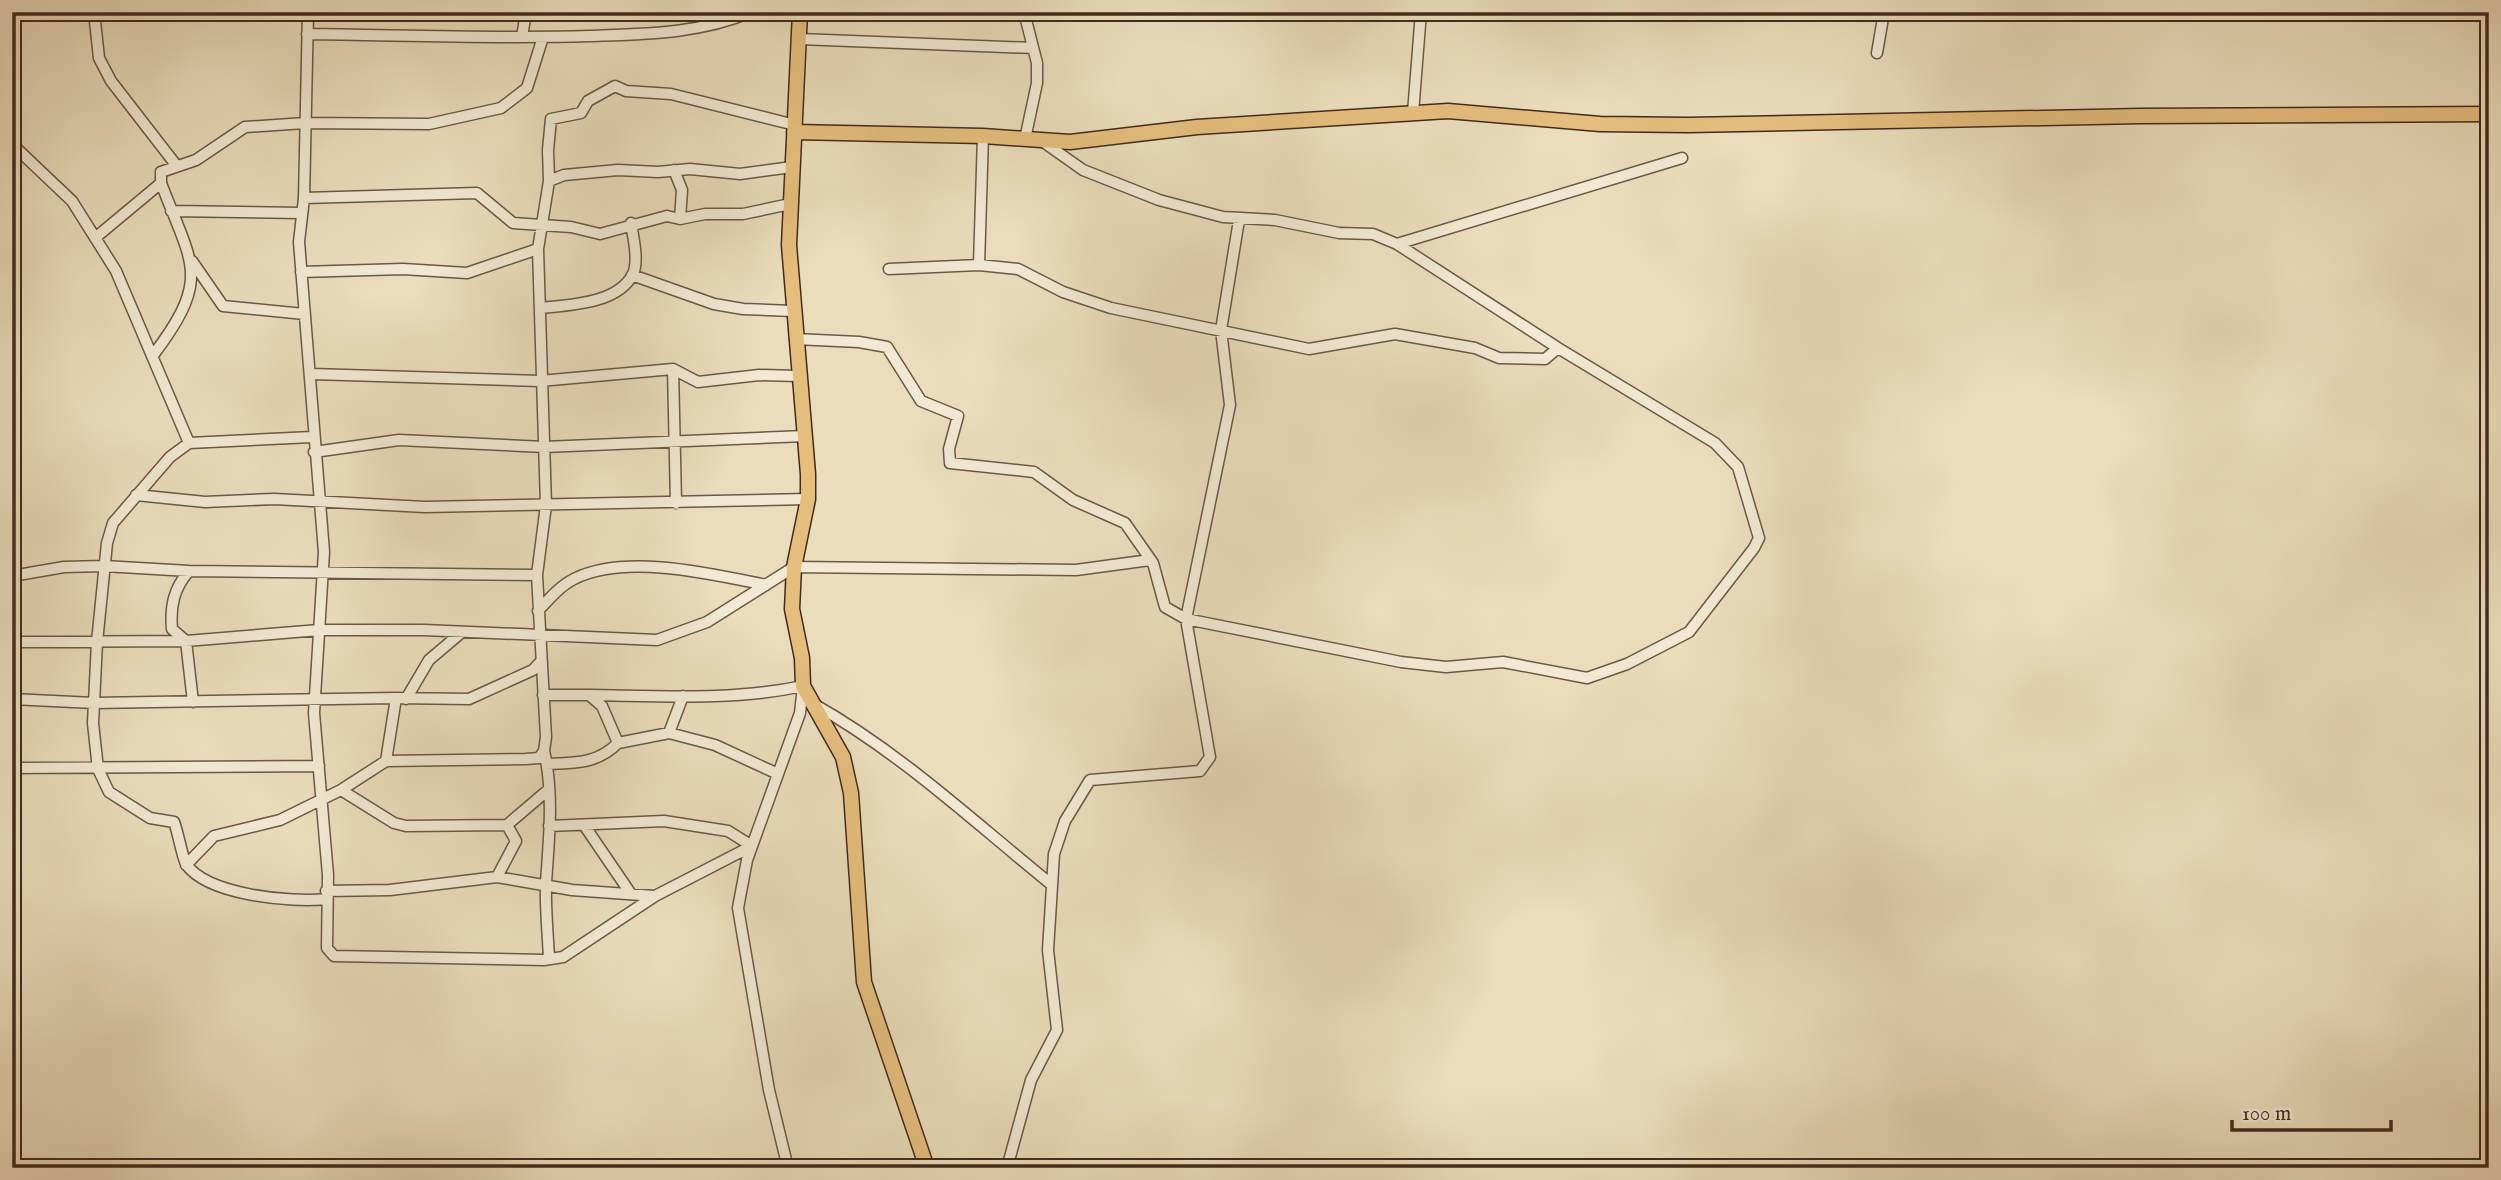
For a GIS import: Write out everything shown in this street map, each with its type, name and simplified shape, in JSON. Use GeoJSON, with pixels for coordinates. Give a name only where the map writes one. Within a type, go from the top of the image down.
{"type":"FeatureCollection","features":[{"type":"Feature","properties":{"kind":"main road"},"geometry":{"type":"LineString","coordinates":[[800,12],[790,204],[792,311],[805,436],[808,499],[794,567],[792,609],[802,658],[803,686],[810,702],[836,739],[851,793],[864,982],[927,1168]]}},
{"type":"Feature","properties":{"kind":"main road"},"geometry":{"type":"LineString","coordinates":[[794,129],[1070,142],[1196,127],[1448,111],[1600,124],[1689,125],[2140,116],[2489,114]]}},
{"type":"Feature","properties":{"kind":"street"},"geometry":{"type":"LineString","coordinates":[[94,12],[99,58],[111,81],[176,165]]}},
{"type":"Feature","properties":{"kind":"street"},"geometry":{"type":"LineString","coordinates":[[308,12],[300,272],[312,374],[309,393],[320,502],[323,570],[315,698],[323,799],[327,948],[334,957],[446,961],[563,957],[655,896],[752,846]]}},
{"type":"Feature","properties":{"kind":"street"},"geometry":{"type":"LineString","coordinates":[[522,37],[526,12]]}},
{"type":"Feature","properties":{"kind":"street"},"geometry":{"type":"LineString","coordinates":[[307,34],[543,37],[670,33],[709,26],[751,12]]}},
{"type":"Feature","properties":{"kind":"street"},"geometry":{"type":"LineString","coordinates":[[1024,12],[1033,48],[1037,83],[1025,139]]}},
{"type":"Feature","properties":{"kind":"street"},"geometry":{"type":"LineString","coordinates":[[1413,113],[1421,12]]}},
{"type":"Feature","properties":{"kind":"street"},"geometry":{"type":"LineString","coordinates":[[1877,53],[1884,12]]}},
{"type":"Feature","properties":{"kind":"street"},"geometry":{"type":"LineString","coordinates":[[304,314],[223,306],[190,259],[161,183],[161,172],[196,160],[245,127],[305,123],[429,124],[501,108],[527,88],[543,37]]}},
{"type":"Feature","properties":{"kind":"street"},"geometry":{"type":"LineString","coordinates":[[799,38],[1033,48]]}},
{"type":"Feature","properties":{"kind":"street"},"geometry":{"type":"LineString","coordinates":[[549,959],[546,885],[548,790],[537,575],[546,505],[540,381],[541,307],[538,249],[549,181],[551,119],[581,113],[588,101],[615,86],[626,91],[671,94],[794,129]]}},
{"type":"Feature","properties":{"kind":"street"},"geometry":{"type":"LineString","coordinates":[[979,265],[983,136]]}},
{"type":"Feature","properties":{"kind":"street"},"geometry":{"type":"LineString","coordinates":[[794,339],[859,342],[887,347],[921,401],[958,416],[948,449],[950,463],[1034,472],[1073,500],[1125,523],[1150,560],[1165,607],[1186,619],[1401,662],[1446,667],[1503,662],[1587,678],[1627,664],[1689,632],[1759,538],[1738,467],[1715,443],[1558,348],[1397,244],[1373,234],[1339,233],[1275,220],[1239,220],[1199,212],[1127,190],[1083,170],[1042,141]]}},
{"type":"Feature","properties":{"kind":"street"},"geometry":{"type":"LineString","coordinates":[[12,144],[72,201],[116,271],[154,354],[189,443]]}},
{"type":"Feature","properties":{"kind":"street"},"geometry":{"type":"LineString","coordinates":[[1397,244],[1682,158]]}},
{"type":"Feature","properties":{"kind":"street"},"geometry":{"type":"LineString","coordinates":[[549,181],[564,175],[618,170],[740,174],[792,167]]}},
{"type":"Feature","properties":{"kind":"street"},"geometry":{"type":"LineString","coordinates":[[674,170],[682,190],[680,219]]}},
{"type":"Feature","properties":{"kind":"street"},"geometry":{"type":"LineString","coordinates":[[95,238],[161,183]]}},
{"type":"Feature","properties":{"kind":"street"},"geometry":{"type":"LineString","coordinates":[[304,198],[477,193],[513,223],[572,227],[600,234],[631,223],[667,216],[680,219],[705,214],[743,214],[790,204]]}},
{"type":"Feature","properties":{"kind":"street"},"geometry":{"type":"LineString","coordinates":[[171,211],[301,213]]}},
{"type":"Feature","properties":{"kind":"street"},"geometry":{"type":"LineString","coordinates":[[1007,1168],[1031,1080],[1057,1030],[1048,950],[1054,854],[1065,821],[1090,780],[1200,771],[1210,757],[1186,619],[1230,405],[1221,330],[1239,220]]}},
{"type":"Feature","properties":{"kind":"street"},"geometry":{"type":"LineString","coordinates":[[541,307],[589,302],[606,296],[632,275],[635,262],[631,223]]}},
{"type":"Feature","properties":{"kind":"street"},"geometry":{"type":"LineString","coordinates":[[300,272],[420,269],[467,273],[538,249]]}},
{"type":"Feature","properties":{"kind":"street"},"geometry":{"type":"LineString","coordinates":[[154,354],[186,305],[190,288],[190,259]]}},
{"type":"Feature","properties":{"kind":"street"},"geometry":{"type":"LineString","coordinates":[[889,269],[979,265],[1018,269],[1063,292],[1111,308],[1310,349],[1395,334],[1475,348],[1499,358],[1545,359],[1558,348]]}},
{"type":"Feature","properties":{"kind":"street"},"geometry":{"type":"LineString","coordinates":[[632,275],[714,304],[743,310],[792,311]]}},
{"type":"Feature","properties":{"kind":"street"},"geometry":{"type":"LineString","coordinates":[[312,374],[540,381],[673,369],[698,382],[759,375],[798,376]]}},
{"type":"Feature","properties":{"kind":"street"},"geometry":{"type":"LineString","coordinates":[[673,369],[676,503]]}},
{"type":"Feature","properties":{"kind":"street"},"geometry":{"type":"LineString","coordinates":[[314,452],[399,440],[544,447],[805,436]]}},
{"type":"Feature","properties":{"kind":"street"},"geometry":{"type":"LineString","coordinates":[[186,864],[182,841],[174,822],[149,818],[109,792],[98,769],[94,703],[97,642],[104,566],[113,523],[170,457],[189,443],[312,437]]}},
{"type":"Feature","properties":{"kind":"street"},"geometry":{"type":"LineString","coordinates":[[136,495],[228,503],[274,499],[425,507],[808,499]]}},
{"type":"Feature","properties":{"kind":"street"},"geometry":{"type":"LineString","coordinates":[[12,642],[186,641],[319,630],[462,632],[657,640],[707,622],[794,567],[1076,570],[1150,560]]}},
{"type":"Feature","properties":{"kind":"street"},"geometry":{"type":"LineString","coordinates":[[12,576],[64,567],[104,566],[189,571],[323,570],[537,575]]}},
{"type":"Feature","properties":{"kind":"street"},"geometry":{"type":"LineString","coordinates":[[538,611],[564,585],[607,569],[697,572],[766,585]]}},
{"type":"Feature","properties":{"kind":"street"},"geometry":{"type":"LineString","coordinates":[[189,571],[178,584],[170,611],[172,629],[186,641],[193,702]]}},
{"type":"Feature","properties":{"kind":"street"},"geometry":{"type":"LineString","coordinates":[[386,761],[401,699],[429,660],[462,632]]}},
{"type":"Feature","properties":{"kind":"street"},"geometry":{"type":"LineString","coordinates":[[12,699],[94,703],[315,698],[469,699],[533,670],[541,661]]}},
{"type":"Feature","properties":{"kind":"street"},"geometry":{"type":"LineString","coordinates":[[543,695],[765,694],[803,686],[800,713],[752,846],[738,908],[769,1090],[788,1168]]}},
{"type":"Feature","properties":{"kind":"street"},"geometry":{"type":"LineString","coordinates":[[589,695],[602,706],[618,743]]}},
{"type":"Feature","properties":{"kind":"street"},"geometry":{"type":"LineString","coordinates":[[669,733],[683,696]]}},
{"type":"Feature","properties":{"kind":"street"},"geometry":{"type":"LineString","coordinates":[[810,702],[872,739],[912,769],[1052,885]]}},
{"type":"Feature","properties":{"kind":"street"},"geometry":{"type":"LineString","coordinates":[[547,764],[587,762],[605,756],[618,743],[669,733],[715,745],[778,774]]}},
{"type":"Feature","properties":{"kind":"street"},"geometry":{"type":"LineString","coordinates":[[186,864],[214,836],[280,820],[341,790],[386,761],[538,758],[544,751]]}},
{"type":"Feature","properties":{"kind":"street"},"geometry":{"type":"LineString","coordinates":[[12,768],[319,766]]}},
{"type":"Feature","properties":{"kind":"street"},"geometry":{"type":"LineString","coordinates":[[341,790],[394,823],[406,826],[507,825],[548,790]]}},
{"type":"Feature","properties":{"kind":"street"},"geometry":{"type":"LineString","coordinates":[[549,827],[664,821],[728,831],[752,846]]}},
{"type":"Feature","properties":{"kind":"street"},"geometry":{"type":"LineString","coordinates":[[497,877],[516,841],[507,825]]}},
{"type":"Feature","properties":{"kind":"street"},"geometry":{"type":"LineString","coordinates":[[584,825],[631,894]]}},
{"type":"Feature","properties":{"kind":"street"},"geometry":{"type":"LineString","coordinates":[[186,864],[240,894],[326,895],[497,877],[572,890],[655,896]]}}]}
